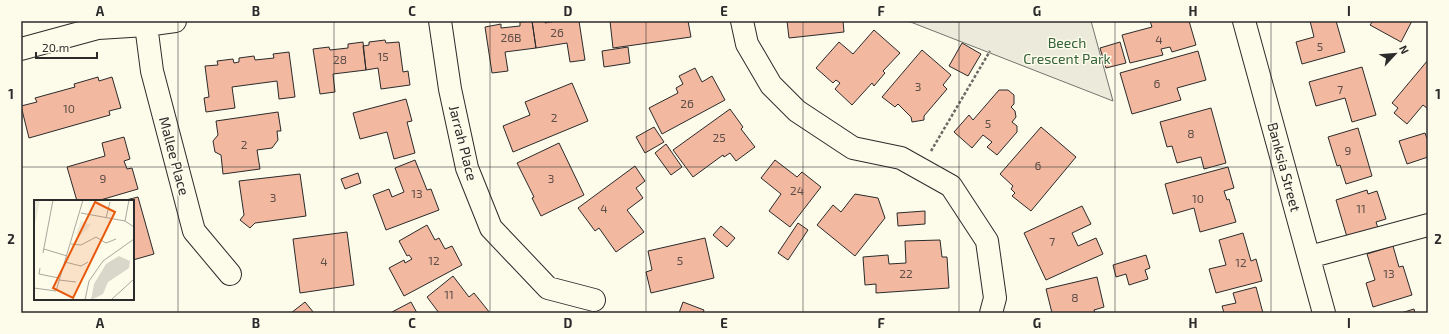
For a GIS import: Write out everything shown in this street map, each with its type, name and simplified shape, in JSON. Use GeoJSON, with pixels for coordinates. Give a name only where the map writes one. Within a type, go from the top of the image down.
{"type":"FeatureCollection","features":[{"type":"Feature","properties":{"kind":"street"},"geometry":{"type":"LineString","coordinates":[[21,49],[98,28],[146,25],[174,21]]}},
{"type":"Feature","properties":{"kind":"street","name":"Jarrah Place"},"geometry":{"type":"LineString","coordinates":[[440,21],[450,89],[467,168],[491,228],[548,288],[594,300]]}},
{"type":"Feature","properties":{"kind":"street"},"geometry":{"type":"LineString","coordinates":[[742,21],[747,44],[771,85],[797,111],[853,148],[901,158],[951,186],[987,242],[995,298],[991,313]]}},
{"type":"Feature","properties":{"kind":"street","name":"Banksia Street"},"geometry":{"type":"LineString","coordinates":[[1244,21],[1324,313]]}},
{"type":"Feature","properties":{"kind":"street","name":"Mallee Place"},"geometry":{"type":"LineString","coordinates":[[146,25],[152,71],[194,231],[230,274]]}},
{"type":"Feature","properties":{"kind":"street"},"geometry":{"type":"LineString","coordinates":[[1309,257],[1428,225]]}},
{"type":"Feature","properties":{"kind":"path"},"geometry":{"type":"LineString","coordinates":[[921,169],[990,51]]}},
{"type":"Feature","properties":{"kind":"green space","name":"Beech Crescent Park"},"geometry":{"type":"Polygon","coordinates":[[[908,21],[1091,21],[1113,101],[908,21]]]}},
{"type":"Feature","properties":{"kind":"building"},"geometry":{"type":"Polygon","coordinates":[[[532,21],[545,21],[545,23],[556,21],[579,21],[585,60],[570,62],[567,43],[536,48],[532,21]]]}},
{"type":"Feature","properties":{"kind":"building"},"geometry":{"type":"Polygon","coordinates":[[[532,21],[536,48],[505,52],[508,71],[492,73],[485,27],[501,24],[501,28],[520,26],[520,22],[532,21]]]}},
{"type":"Feature","properties":{"kind":"building"},"geometry":{"type":"Polygon","coordinates":[[[610,21],[688,21],[691,37],[613,48],[610,21]]]}},
{"type":"Feature","properties":{"kind":"building"},"geometry":{"type":"Polygon","coordinates":[[[787,21],[843,21],[844,32],[789,38],[787,21]]]}},
{"type":"Feature","properties":{"kind":"building"},"geometry":{"type":"Polygon","coordinates":[[[1150,21],[1189,21],[1196,45],[1172,52],[1170,47],[1161,49],[1163,55],[1130,63],[1122,35],[1152,27],[1150,21]]]}},
{"type":"Feature","properties":{"kind":"building"},"geometry":{"type":"Polygon","coordinates":[[[1310,21],[1336,21],[1345,52],[1302,64],[1296,42],[1314,37],[1310,21]]]}},
{"type":"Feature","properties":{"kind":"building"},"geometry":{"type":"Polygon","coordinates":[[[1373,21],[1412,21],[1401,42],[1370,25],[1373,21]]]}},
{"type":"Feature","properties":{"kind":"building"},"geometry":{"type":"Polygon","coordinates":[[[874,30],[900,53],[883,71],[885,73],[874,86],[872,83],[852,105],[835,89],[840,83],[836,80],[833,83],[816,68],[839,42],[853,54],[874,30]]]}},
{"type":"Feature","properties":{"kind":"building"},"geometry":{"type":"Polygon","coordinates":[[[385,40],[386,43],[399,42],[403,72],[408,71],[410,85],[381,89],[378,68],[366,70],[363,46],[369,45],[369,42],[385,40]]]}},
{"type":"Feature","properties":{"kind":"building"},"geometry":{"type":"Polygon","coordinates":[[[363,42],[366,70],[333,74],[335,92],[320,94],[313,49],[329,47],[330,50],[348,48],[348,44],[363,42]]]}},
{"type":"Feature","properties":{"kind":"building"},"geometry":{"type":"Polygon","coordinates":[[[1120,42],[1126,63],[1106,68],[1100,48],[1120,42]]]}},
{"type":"Feature","properties":{"kind":"building"},"geometry":{"type":"Polygon","coordinates":[[[962,43],[981,54],[968,76],[949,66],[962,43]]]}},
{"type":"Feature","properties":{"kind":"building"},"geometry":{"type":"Polygon","coordinates":[[[628,47],[630,63],[604,67],[602,51],[628,47]]]}},
{"type":"Feature","properties":{"kind":"building"},"geometry":{"type":"Polygon","coordinates":[[[922,50],[951,75],[943,85],[947,89],[924,116],[924,120],[912,122],[911,117],[898,104],[895,107],[882,97],[922,50]]]}},
{"type":"Feature","properties":{"kind":"building"},"geometry":{"type":"Polygon","coordinates":[[[1198,51],[1206,80],[1177,88],[1181,100],[1132,114],[1120,73],[1198,51]]]}},
{"type":"Feature","properties":{"kind":"building"},"geometry":{"type":"Polygon","coordinates":[[[289,52],[295,97],[279,99],[277,81],[232,87],[235,108],[206,112],[204,98],[209,97],[205,66],[218,65],[217,61],[233,59],[234,63],[239,62],[239,58],[254,56],[255,60],[274,58],[273,54],[289,52]]]}},
{"type":"Feature","properties":{"kind":"building"},"geometry":{"type":"Polygon","coordinates":[[[1428,60],[1428,109],[1423,105],[1407,124],[1394,113],[1398,108],[1392,103],[1428,60]]]}},
{"type":"Feature","properties":{"kind":"building"},"geometry":{"type":"Polygon","coordinates":[[[1362,67],[1376,115],[1352,122],[1345,98],[1316,106],[1309,82],[1362,67]]]}},
{"type":"Feature","properties":{"kind":"building"},"geometry":{"type":"Polygon","coordinates":[[[695,68],[702,82],[712,76],[725,100],[662,134],[649,108],[678,93],[676,88],[683,84],[679,76],[695,68]]]}},
{"type":"Feature","properties":{"kind":"building"},"geometry":{"type":"Polygon","coordinates":[[[98,77],[99,81],[112,77],[121,108],[109,111],[110,115],[29,138],[21,106],[37,102],[35,98],[75,87],[74,84],[98,77]]]}},
{"type":"Feature","properties":{"kind":"building"},"geometry":{"type":"Polygon","coordinates":[[[572,83],[588,121],[513,152],[503,126],[530,115],[525,102],[572,83]]]}},
{"type":"Feature","properties":{"kind":"building"},"geometry":{"type":"Polygon","coordinates":[[[999,90],[1008,90],[1014,95],[1014,104],[1011,107],[1015,111],[1016,117],[1012,122],[1017,126],[1017,132],[997,155],[987,147],[992,142],[983,135],[972,148],[954,132],[969,115],[973,120],[999,90]]]}},
{"type":"Feature","properties":{"kind":"building"},"geometry":{"type":"Polygon","coordinates":[[[406,99],[412,121],[407,122],[415,153],[394,159],[387,132],[360,139],[353,113],[406,99]]]}},
{"type":"Feature","properties":{"kind":"building"},"geometry":{"type":"Polygon","coordinates":[[[1211,108],[1226,163],[1204,169],[1201,157],[1177,163],[1172,146],[1167,147],[1160,122],[1211,108]]]}},
{"type":"Feature","properties":{"kind":"building"},"geometry":{"type":"Polygon","coordinates":[[[730,109],[743,127],[741,129],[755,147],[736,161],[730,153],[724,157],[723,155],[693,177],[673,150],[730,109]]]}},
{"type":"Feature","properties":{"kind":"building"},"geometry":{"type":"Polygon","coordinates":[[[278,112],[281,131],[277,131],[278,140],[272,148],[257,150],[260,169],[223,174],[221,155],[215,152],[213,141],[218,135],[216,121],[278,112]]]}},
{"type":"Feature","properties":{"kind":"building"},"geometry":{"type":"Polygon","coordinates":[[[654,127],[664,142],[645,153],[636,137],[654,127]]]}},
{"type":"Feature","properties":{"kind":"building"},"geometry":{"type":"Polygon","coordinates":[[[1041,127],[1076,157],[1031,211],[1012,196],[1015,193],[1011,189],[1013,186],[1000,174],[1041,127]]]}},
{"type":"Feature","properties":{"kind":"building"},"geometry":{"type":"Polygon","coordinates":[[[1358,128],[1372,176],[1346,184],[1340,165],[1337,166],[1328,137],[1358,128]]]}},
{"type":"Feature","properties":{"kind":"building"},"geometry":{"type":"Polygon","coordinates":[[[1425,133],[1428,141],[1428,157],[1407,164],[1399,141],[1425,133]]]}},
{"type":"Feature","properties":{"kind":"building"},"geometry":{"type":"Polygon","coordinates":[[[124,137],[130,159],[124,161],[127,169],[132,168],[138,189],[100,200],[77,200],[67,167],[105,156],[102,143],[124,137]]]}},
{"type":"Feature","properties":{"kind":"building"},"geometry":{"type":"Polygon","coordinates":[[[559,143],[584,195],[541,216],[532,198],[534,197],[517,163],[559,143]]]}},
{"type":"Feature","properties":{"kind":"building"},"geometry":{"type":"Polygon","coordinates":[[[666,144],[682,167],[671,175],[655,153],[666,144]]]}},
{"type":"Feature","properties":{"kind":"building"},"geometry":{"type":"Polygon","coordinates":[[[415,160],[427,190],[431,189],[439,210],[386,230],[373,195],[389,189],[392,197],[404,192],[395,168],[415,160]]]}},
{"type":"Feature","properties":{"kind":"building"},"geometry":{"type":"Polygon","coordinates":[[[775,160],[797,177],[802,172],[821,187],[790,227],[769,211],[781,194],[761,178],[775,160]]]}},
{"type":"Feature","properties":{"kind":"building"},"geometry":{"type":"Polygon","coordinates":[[[635,166],[645,181],[636,188],[643,198],[627,210],[644,232],[616,252],[599,228],[595,231],[578,208],[635,166]]]}},
{"type":"Feature","properties":{"kind":"building"},"geometry":{"type":"Polygon","coordinates":[[[1228,167],[1234,188],[1224,191],[1227,200],[1229,199],[1236,222],[1200,232],[1194,208],[1173,214],[1165,184],[1228,167]]]}},
{"type":"Feature","properties":{"kind":"building"},"geometry":{"type":"Polygon","coordinates":[[[358,173],[361,183],[345,189],[341,179],[358,173]]]}},
{"type":"Feature","properties":{"kind":"building"},"geometry":{"type":"Polygon","coordinates":[[[300,174],[306,216],[255,223],[250,228],[240,220],[244,215],[239,181],[300,174]]]}},
{"type":"Feature","properties":{"kind":"building"},"geometry":{"type":"Polygon","coordinates":[[[1367,190],[1368,194],[1377,191],[1386,219],[1376,222],[1378,228],[1347,237],[1336,200],[1367,190]]]}},
{"type":"Feature","properties":{"kind":"building"},"geometry":{"type":"Polygon","coordinates":[[[855,194],[878,198],[885,218],[855,256],[817,225],[833,205],[841,212],[855,194]]]}},
{"type":"Feature","properties":{"kind":"building"},"geometry":{"type":"Polygon","coordinates":[[[138,197],[154,254],[134,260],[134,200],[126,200],[138,197]]]}},
{"type":"Feature","properties":{"kind":"building"},"geometry":{"type":"Polygon","coordinates":[[[1082,206],[1091,224],[1072,233],[1078,246],[1096,238],[1103,254],[1046,280],[1024,233],[1082,206]]]}},
{"type":"Feature","properties":{"kind":"building"},"geometry":{"type":"Polygon","coordinates":[[[925,211],[925,224],[898,226],[897,213],[925,211]]]}},
{"type":"Feature","properties":{"kind":"building"},"geometry":{"type":"Polygon","coordinates":[[[798,223],[808,230],[788,260],[778,253],[798,223]]]}},
{"type":"Feature","properties":{"kind":"building"},"geometry":{"type":"Polygon","coordinates":[[[427,225],[435,240],[439,238],[445,249],[452,246],[462,265],[404,296],[389,268],[404,260],[405,263],[412,259],[409,255],[407,256],[399,241],[427,225]]]}},
{"type":"Feature","properties":{"kind":"building"},"geometry":{"type":"Polygon","coordinates":[[[721,226],[735,238],[727,247],[713,235],[721,226]]]}},
{"type":"Feature","properties":{"kind":"building"},"geometry":{"type":"Polygon","coordinates":[[[347,232],[354,285],[300,293],[293,239],[347,232]]]}},
{"type":"Feature","properties":{"kind":"building"},"geometry":{"type":"Polygon","coordinates":[[[1243,233],[1251,261],[1256,259],[1262,281],[1216,293],[1209,269],[1226,265],[1219,240],[1243,233]]]}},
{"type":"Feature","properties":{"kind":"building"},"geometry":{"type":"Polygon","coordinates":[[[705,238],[714,278],[651,293],[646,272],[652,270],[648,251],[705,238]]]}},
{"type":"Feature","properties":{"kind":"building"},"geometry":{"type":"Polygon","coordinates":[[[940,240],[942,257],[947,257],[949,288],[876,293],[876,284],[865,285],[863,257],[888,255],[889,264],[906,263],[905,241],[940,240]]]}},
{"type":"Feature","properties":{"kind":"building"},"geometry":{"type":"Polygon","coordinates":[[[1393,246],[1399,267],[1403,266],[1412,295],[1373,307],[1366,283],[1375,280],[1367,254],[1393,246]]]}},
{"type":"Feature","properties":{"kind":"building"},"geometry":{"type":"Polygon","coordinates":[[[1146,255],[1150,268],[1145,270],[1148,279],[1129,285],[1126,274],[1116,277],[1113,265],[1146,255]]]}},
{"type":"Feature","properties":{"kind":"building"},"geometry":{"type":"Polygon","coordinates":[[[453,276],[469,297],[474,293],[490,313],[439,313],[427,297],[453,276]]]}},
{"type":"Feature","properties":{"kind":"building"},"geometry":{"type":"Polygon","coordinates":[[[1097,277],[1104,307],[1094,310],[1095,313],[1052,313],[1046,289],[1097,277]]]}},
{"type":"Feature","properties":{"kind":"building"},"geometry":{"type":"Polygon","coordinates":[[[1256,287],[1263,313],[1224,313],[1222,306],[1236,303],[1233,293],[1256,287]]]}},
{"type":"Feature","properties":{"kind":"building"},"geometry":{"type":"Polygon","coordinates":[[[305,302],[314,313],[291,313],[305,302]]]}},
{"type":"Feature","properties":{"kind":"building"},"geometry":{"type":"Polygon","coordinates":[[[411,302],[417,313],[392,312],[411,302]]]}},
{"type":"Feature","properties":{"kind":"building"},"geometry":{"type":"Polygon","coordinates":[[[683,302],[704,310],[703,313],[679,313],[683,302]]]}},
{"type":"Feature","properties":{"kind":"building"},"geometry":{"type":"Polygon","coordinates":[[[1414,309],[1415,313],[1401,313],[1414,309]]]}}]}
